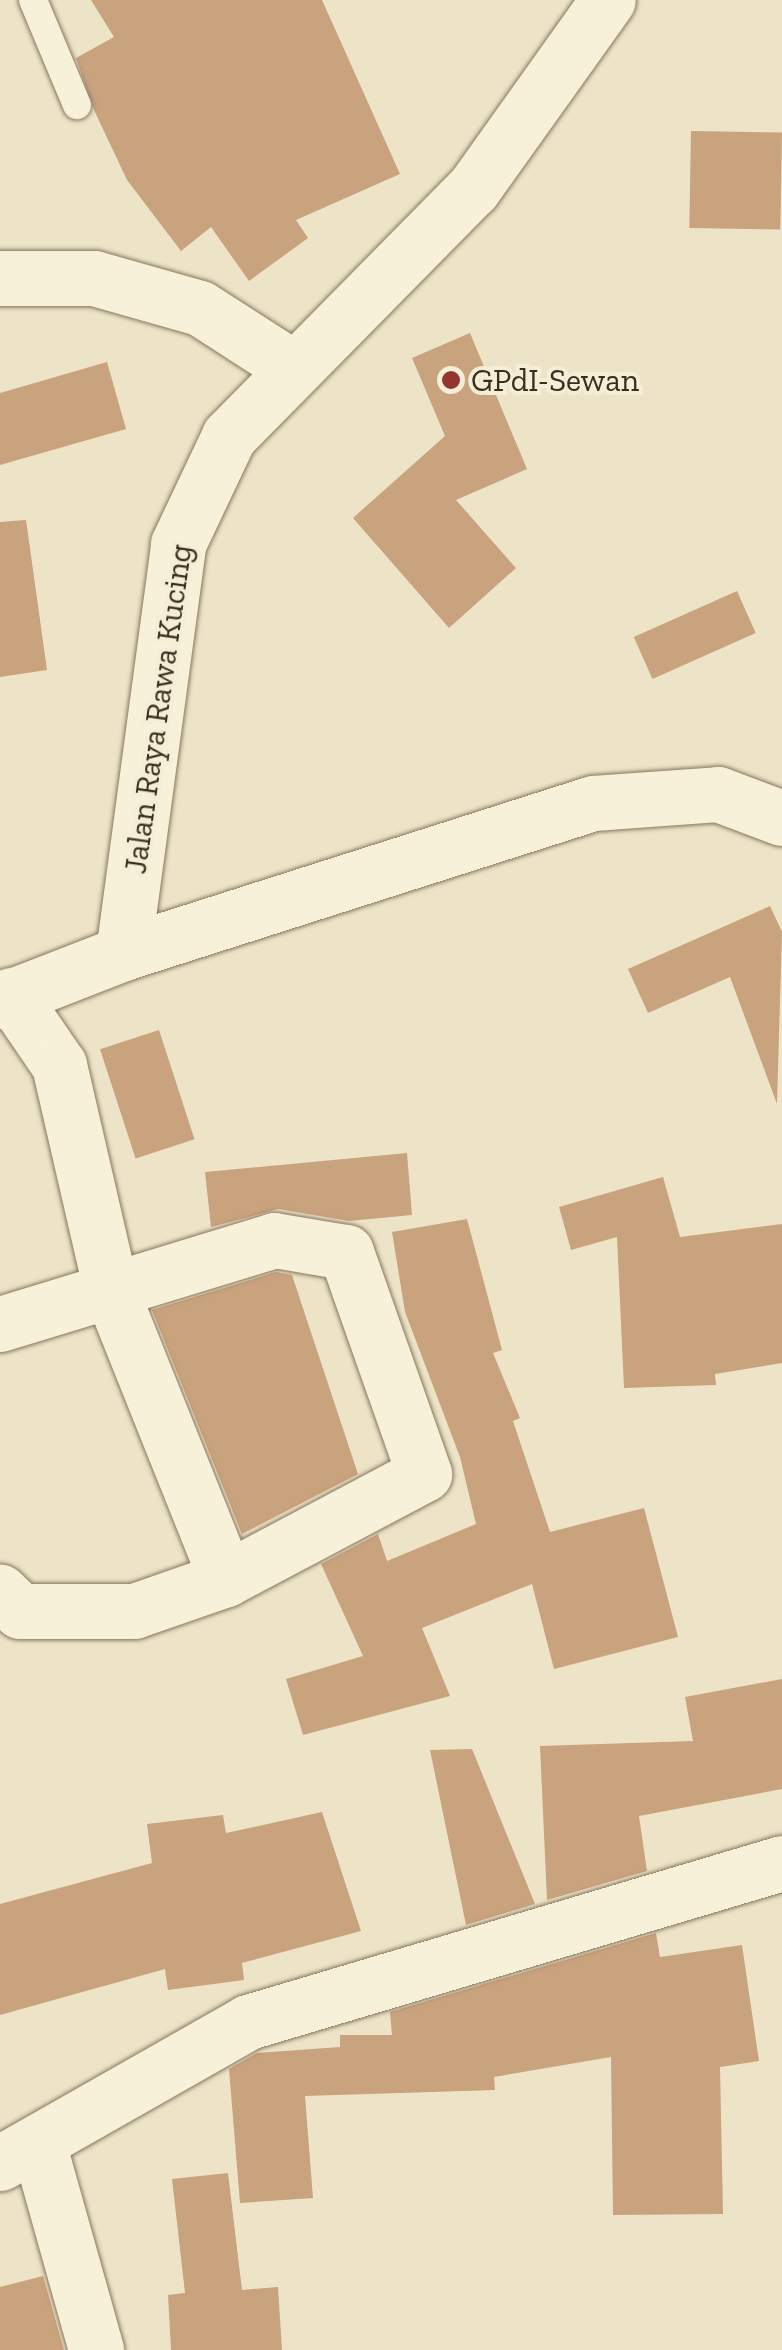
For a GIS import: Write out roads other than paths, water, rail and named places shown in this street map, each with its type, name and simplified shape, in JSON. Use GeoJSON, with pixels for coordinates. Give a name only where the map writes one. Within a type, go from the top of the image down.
{"type":"FeatureCollection","features":[{"type":"Feature","properties":{"kind":"street","name":"Jalan Raya Rawa Kucing"},"geometry":{"type":"LineString","coordinates":[[123,953],[178,544],[228,436],[290,366],[473,189],[608,0]]}},
{"type":"Feature","properties":{"kind":"street"},"geometry":{"type":"LineString","coordinates":[[0,278],[94,278],[200,308],[290,366]]}},
{"type":"Feature","properties":{"kind":"street"},"geometry":{"type":"LineString","coordinates":[[226,1579],[111,1291],[58,1065],[5,998],[123,953],[593,803],[718,794],[782,818]]}},
{"type":"Feature","properties":{"kind":"street"},"geometry":{"type":"LineString","coordinates":[[0,1324],[274,1240],[346,1252],[424,1474],[226,1579],[134,1611],[20,1611],[0,1592]]}},
{"type":"Feature","properties":{"kind":"street"},"geometry":{"type":"LineString","coordinates":[[96,2350],[19,2153],[248,2022],[782,1863]]}},
{"type":"Feature","properties":{"kind":"lane"},"geometry":{"type":"LineString","coordinates":[[33,0],[77,106]]}},
{"type":"Feature","properties":{"kind":"place","name":"GPdI-Sewan"},"geometry":{"type":"Point","coordinates":[451,380]}}]}
